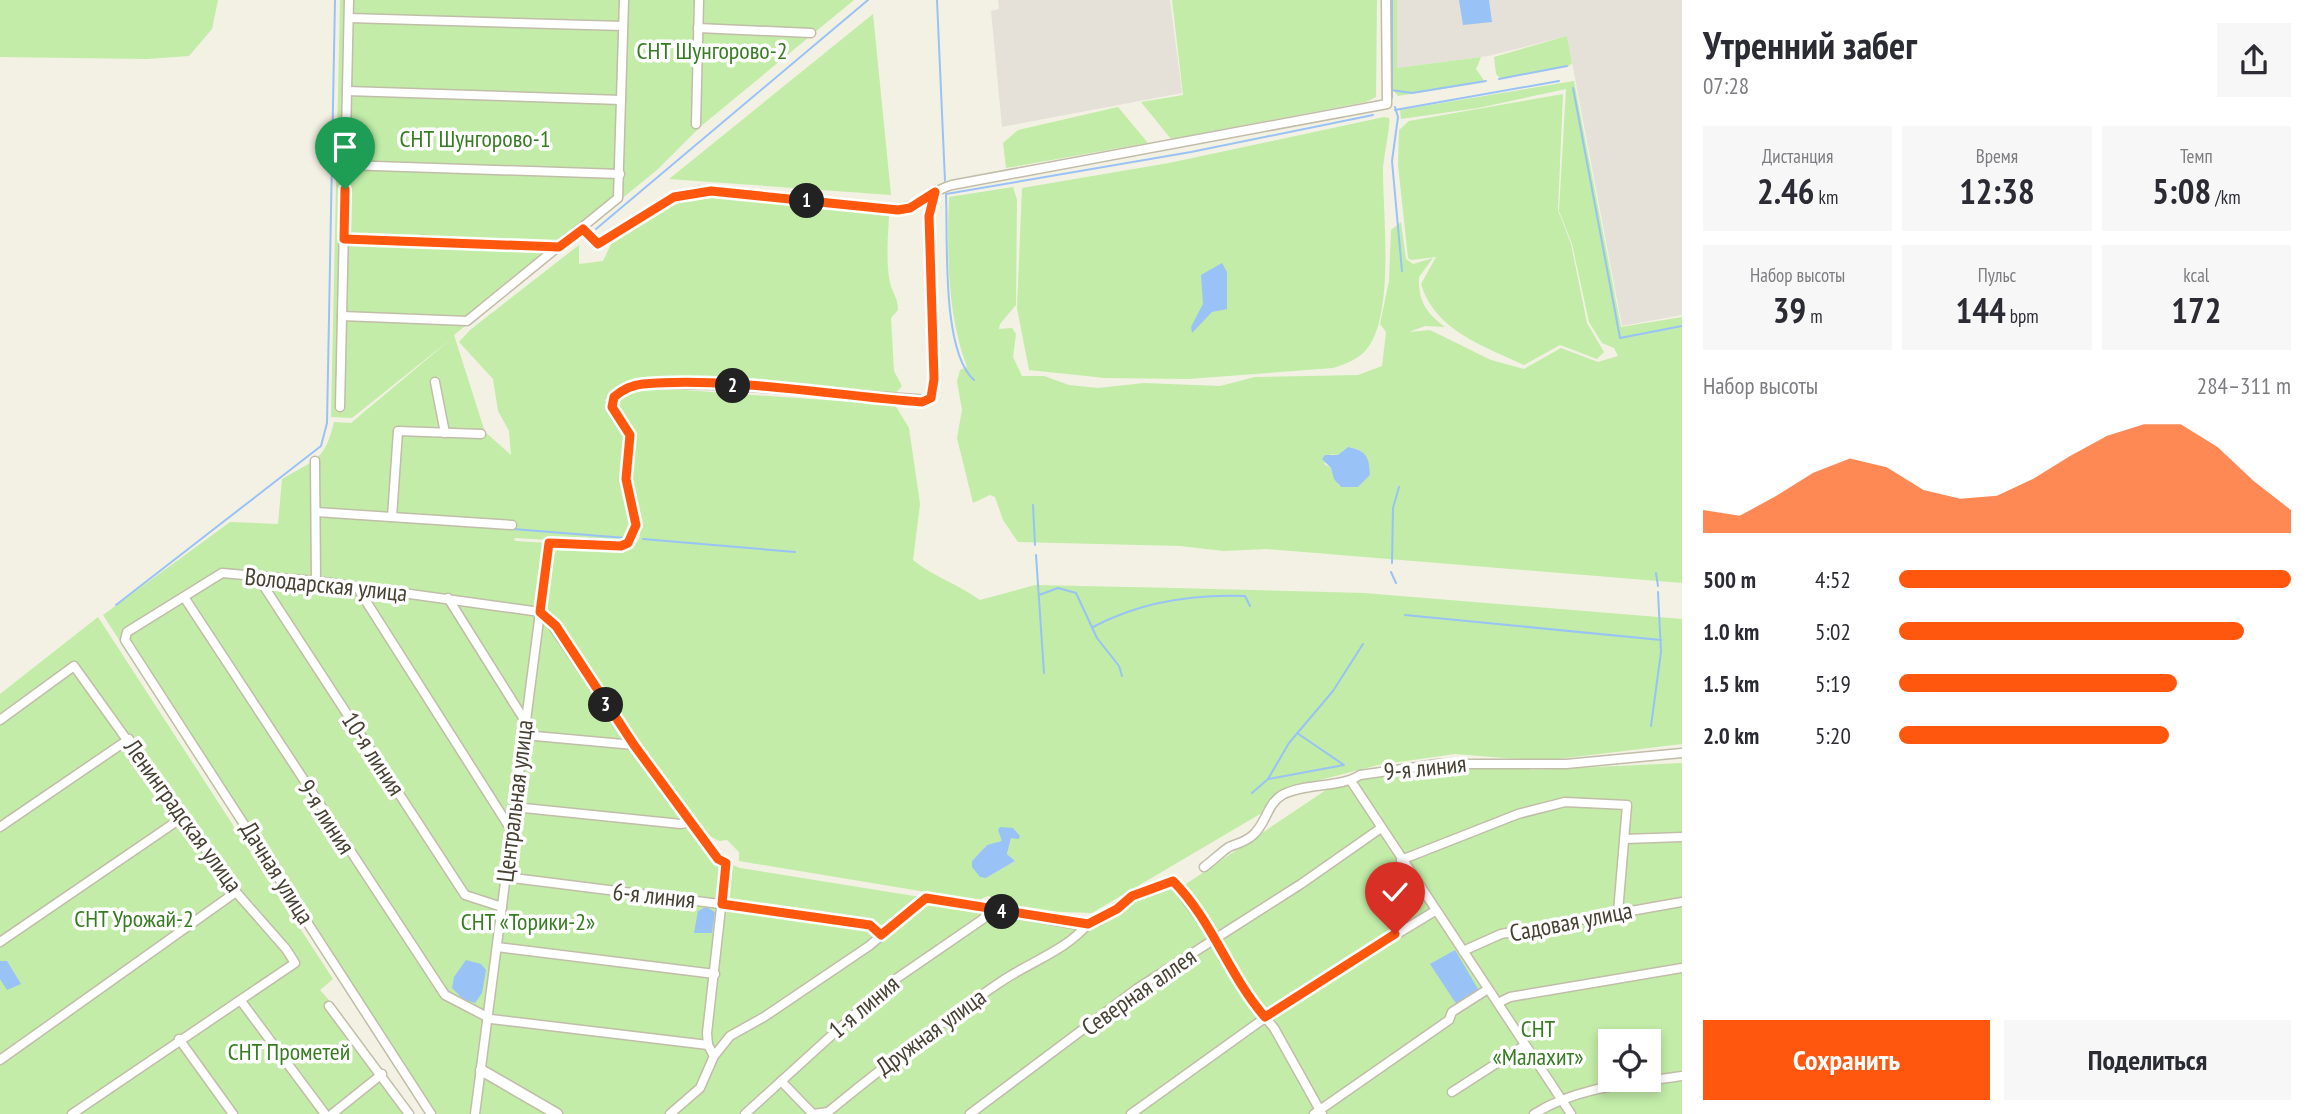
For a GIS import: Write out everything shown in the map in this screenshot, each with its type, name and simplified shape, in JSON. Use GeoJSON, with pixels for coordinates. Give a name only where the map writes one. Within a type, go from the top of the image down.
{"type":"FeatureCollection","features":[{"type":"Feature","properties":{"kind":"street"},"geometry":{"type":"LineString","coordinates":[[340,407],[349,0]]}},
{"type":"Feature","properties":{"kind":"street"},"geometry":{"type":"LineString","coordinates":[[342,316],[467,321],[618,198],[624,0]]}},
{"type":"Feature","properties":{"kind":"street"},"geometry":{"type":"LineString","coordinates":[[696,124],[699,0]]}},
{"type":"Feature","properties":{"kind":"street"},"geometry":{"type":"LineString","coordinates":[[583,229],[598,244],[674,197],[699,191],[898,210],[910,208],[952,185],[1387,104],[1386,0]]}},
{"type":"Feature","properties":{"kind":"street"},"geometry":{"type":"LineString","coordinates":[[349,18],[623,26]]}},
{"type":"Feature","properties":{"kind":"street"},"geometry":{"type":"LineString","coordinates":[[698,28],[811,33]]}},
{"type":"Feature","properties":{"kind":"street"},"geometry":{"type":"LineString","coordinates":[[347,91],[621,100]]}},
{"type":"Feature","properties":{"kind":"street"},"geometry":{"type":"LineString","coordinates":[[345,165],[620,174]]}},
{"type":"Feature","properties":{"kind":"street","name":"Центральная улица"},"geometry":{"type":"LineString","coordinates":[[475,1114],[549,543],[621,546],[628,543],[636,525],[626,479],[630,435],[612,407],[614,397],[620,391],[641,384],[725,385],[922,402],[931,398],[934,379],[929,216],[935,192]]}},
{"type":"Feature","properties":{"kind":"street"},"geometry":{"type":"LineString","coordinates":[[344,239],[556,250]]}},
{"type":"Feature","properties":{"kind":"street"},"geometry":{"type":"LineString","coordinates":[[435,382],[444,433]]}},
{"type":"Feature","properties":{"kind":"street"},"geometry":{"type":"LineString","coordinates":[[392,517],[398,431],[481,435]]}},
{"type":"Feature","properties":{"kind":"street"},"geometry":{"type":"LineString","coordinates":[[315,461],[316,581]]}},
{"type":"Feature","properties":{"kind":"street"},"geometry":{"type":"LineString","coordinates":[[316,512],[512,525]]}},
{"type":"Feature","properties":{"kind":"street","name":"Володарская улица"},"geometry":{"type":"LineString","coordinates":[[127,632],[222,573],[316,581],[540,612]]}},
{"type":"Feature","properties":{"kind":"street","name":"10-я линия"},"geometry":{"type":"LineString","coordinates":[[265,578],[265,588],[466,895],[502,907]]}},
{"type":"Feature","properties":{"kind":"street"},"geometry":{"type":"LineString","coordinates":[[357,587],[510,828]]}},
{"type":"Feature","properties":{"kind":"street","name":"9-я линия"},"geometry":{"type":"LineString","coordinates":[[184,597],[439,988],[454,1001],[491,1019],[708,1045]]}},
{"type":"Feature","properties":{"kind":"street"},"geometry":{"type":"LineString","coordinates":[[448,598],[525,721]]}},
{"type":"Feature","properties":{"kind":"street"},"geometry":{"type":"LineString","coordinates":[[540,612],[556,626],[634,745],[718,859],[726,863],[708,1045],[715,1056]]}},
{"type":"Feature","properties":{"kind":"street","name":"Дачная улица"},"geometry":{"type":"LineString","coordinates":[[127,632],[125,640],[430,1114]]}},
{"type":"Feature","properties":{"kind":"street","name":"Ленинградская улица"},"geometry":{"type":"LineString","coordinates":[[0,720],[75,666],[236,892],[295,963],[242,1001]]}},
{"type":"Feature","properties":{"kind":"street"},"geometry":{"type":"LineString","coordinates":[[524,735],[634,745]]}},
{"type":"Feature","properties":{"kind":"street"},"geometry":{"type":"LineString","coordinates":[[0,827],[129,739]]}},
{"type":"Feature","properties":{"kind":"street","name":"9-я линия"},"geometry":{"type":"LineString","coordinates":[[1204,867],[1222,855],[1227,848],[1255,834],[1274,801],[1283,794],[1340,780],[1351,781],[1360,775],[1437,764],[1566,764],[1682,753]]}},
{"type":"Feature","properties":{"kind":"street"},"geometry":{"type":"LineString","coordinates":[[1351,781],[1571,1114]]}},
{"type":"Feature","properties":{"kind":"street"},"geometry":{"type":"LineString","coordinates":[[1401,860],[1518,814],[1565,802],[1627,805],[1618,912]]}},
{"type":"Feature","properties":{"kind":"street"},"geometry":{"type":"LineString","coordinates":[[514,807],[681,824],[690,822]]}},
{"type":"Feature","properties":{"kind":"street"},"geometry":{"type":"LineString","coordinates":[[0,942],[183,817]]}},
{"type":"Feature","properties":{"kind":"street","name":"Северная аллея"},"geometry":{"type":"LineString","coordinates":[[970,1114],[1138,988],[1381,828]]}},
{"type":"Feature","properties":{"kind":"street"},"geometry":{"type":"LineString","coordinates":[[1625,839],[1682,837]]}},
{"type":"Feature","properties":{"kind":"street","name":"6-я линия"},"geometry":{"type":"LineString","coordinates":[[505,877],[870,925],[881,935]]}},
{"type":"Feature","properties":{"kind":"street"},"geometry":{"type":"LineString","coordinates":[[670,1114],[700,1088],[715,1056],[730,1036],[814,985],[926,898],[1088,924],[1117,909],[1132,896],[1173,881],[1265,1017],[1314,1095],[1319,1113],[1449,1020],[1452,1012],[1488,989]]}},
{"type":"Feature","properties":{"kind":"street"},"geometry":{"type":"LineString","coordinates":[[0,1060],[236,892]]}},
{"type":"Feature","properties":{"kind":"street","name":"Садовая улица"},"geometry":{"type":"LineString","coordinates":[[1463,951],[1501,934],[1682,902]]}},
{"type":"Feature","properties":{"kind":"street","name":"1-я линия"},"geometry":{"type":"LineString","coordinates":[[745,1114],[887,985],[983,919],[989,910]]}},
{"type":"Feature","properties":{"kind":"street"},"geometry":{"type":"LineString","coordinates":[[1131,1114],[1345,963],[1435,911]]}},
{"type":"Feature","properties":{"kind":"street","name":"Дружная улица"},"geometry":{"type":"LineString","coordinates":[[781,1081],[813,1114],[828,1112],[908,1047],[1002,980],[1077,937],[1088,924]]}},
{"type":"Feature","properties":{"kind":"street"},"geometry":{"type":"LineString","coordinates":[[496,947],[715,974]]}},
{"type":"Feature","properties":{"kind":"street"},"geometry":{"type":"LineString","coordinates":[[1499,1003],[1510,998],[1682,968]]}},
{"type":"Feature","properties":{"kind":"street"},"geometry":{"type":"LineString","coordinates":[[72,1114],[179,1039],[242,1001],[325,1114]]}},
{"type":"Feature","properties":{"kind":"street"},"geometry":{"type":"LineString","coordinates":[[329,1006],[348,1034],[382,1074],[409,1114]]}},
{"type":"Feature","properties":{"kind":"street"},"geometry":{"type":"LineString","coordinates":[[179,1039],[233,1114]]}},
{"type":"Feature","properties":{"kind":"street"},"geometry":{"type":"LineString","coordinates":[[1452,1092],[1525,1045]]}},
{"type":"Feature","properties":{"kind":"street"},"geometry":{"type":"LineString","coordinates":[[481,1070],[557,1114]]}},
{"type":"Feature","properties":{"kind":"street"},"geometry":{"type":"LineString","coordinates":[[332,1114],[382,1074]]}},
{"type":"Feature","properties":{"kind":"street"},"geometry":{"type":"LineString","coordinates":[[1534,1114],[1560,1098],[1682,1076]]}},
{"type":"Feature","properties":{"kind":"shaded area"},"geometry":{"type":"Polygon","coordinates":[[[998,0],[1170,0],[1182,93],[1002,127],[991,11],[999,9],[998,0]]]}},
{"type":"Feature","properties":{"kind":"shaded area"},"geometry":{"type":"Polygon","coordinates":[[[1397,0],[1682,0],[1682,315],[1622,326],[1567,36],[1488,56],[1397,68],[1397,0]]]}},
{"type":"Feature","properties":{"kind":"green space"},"geometry":{"type":"Polygon","coordinates":[[[0,0],[218,0],[212,29],[189,56],[147,59],[0,57],[0,0]]]}},
{"type":"Feature","properties":{"kind":"green space"},"geometry":{"type":"Polygon","coordinates":[[[340,0],[854,0],[700,127],[657,170],[454,335],[485,432],[511,455],[509,431],[498,411],[493,379],[459,342],[470,330],[579,245],[579,264],[603,261],[613,240],[680,200],[703,196],[889,216],[888,273],[898,310],[891,318],[894,371],[902,386],[895,394],[728,381],[642,380],[619,389],[605,400],[628,435],[625,479],[634,525],[627,542],[620,544],[514,538],[515,541],[549,543],[540,612],[717,859],[740,868],[1088,924],[1132,896],[1173,881],[1180,888],[1332,786],[1423,768],[1514,763],[1532,770],[1682,763],[1682,1114],[425,1114],[103,615],[230,522],[278,524],[282,479],[317,458],[327,445],[334,422],[351,423],[451,339],[352,418],[331,417],[340,0]]]}},
{"type":"Feature","properties":{"kind":"green space"},"geometry":{"type":"Polygon","coordinates":[[[1172,0],[1377,0],[1376,97],[1366,102],[1171,139],[1141,102],[1183,95],[1172,0]]]}},
{"type":"Feature","properties":{"kind":"green space"},"geometry":{"type":"Polygon","coordinates":[[[1390,0],[1397,0],[1397,68],[1481,57],[1476,69],[1485,82],[1398,96],[1392,89],[1390,0]]]}},
{"type":"Feature","properties":{"kind":"green space"},"geometry":{"type":"Polygon","coordinates":[[[873,14],[891,195],[669,179],[873,14]]]}},
{"type":"Feature","properties":{"kind":"green space"},"geometry":{"type":"Polygon","coordinates":[[[1567,36],[1572,63],[1569,66],[1501,79],[1496,74],[1494,57],[1567,36]]]}},
{"type":"Feature","properties":{"kind":"green space"},"geometry":{"type":"Polygon","coordinates":[[[1574,81],[1621,327],[1682,317],[1682,583],[1267,549],[1224,551],[1180,546],[1018,542],[1003,520],[995,497],[990,495],[973,503],[957,438],[962,410],[957,381],[960,370],[967,367],[960,347],[952,305],[948,239],[949,197],[1013,187],[1017,200],[1016,305],[999,329],[1012,328],[1016,334],[1013,357],[1022,376],[1044,376],[1069,385],[1098,388],[1144,383],[1220,386],[1255,377],[1358,375],[1382,366],[1386,332],[1380,324],[1389,281],[1391,230],[1401,222],[1406,259],[1413,264],[1433,258],[1419,277],[1420,293],[1428,311],[1445,327],[1425,326],[1409,332],[1430,330],[1491,360],[1524,369],[1561,348],[1598,362],[1618,356],[1614,348],[1602,343],[1589,322],[1572,244],[1559,211],[1566,89],[1478,108],[1401,119],[1400,110],[1574,81]],[[1348,447],[1338,455],[1331,454],[1324,464],[1331,468],[1339,486],[1358,487],[1370,475],[1369,464],[1363,453],[1348,447]]]}},
{"type":"Feature","properties":{"kind":"green space"},"geometry":{"type":"Polygon","coordinates":[[[1563,94],[1558,210],[1571,244],[1587,323],[1604,352],[1597,359],[1560,345],[1524,365],[1463,335],[1437,314],[1428,300],[1421,284],[1436,257],[1411,260],[1408,258],[1398,165],[1399,130],[1409,121],[1563,94]]]}},
{"type":"Feature","properties":{"kind":"green space"},"geometry":{"type":"Polygon","coordinates":[[[1118,107],[1148,143],[1006,168],[1003,143],[1018,130],[1118,107]]]}},
{"type":"Feature","properties":{"kind":"green space"},"geometry":{"type":"Polygon","coordinates":[[[1389,118],[1389,122],[1383,171],[1385,262],[1382,310],[1369,346],[1358,357],[1333,368],[1188,379],[1105,378],[1029,370],[1017,308],[1022,188],[1169,163],[1389,118]]]}},
{"type":"Feature","properties":{"kind":"green space"},"geometry":{"type":"Polygon","coordinates":[[[656,388],[895,405],[909,428],[920,504],[913,560],[980,600],[1035,585],[1364,593],[1682,619],[1682,744],[1541,761],[1455,754],[1378,765],[1316,781],[1092,913],[1012,910],[988,896],[971,903],[920,891],[739,861],[739,852],[727,840],[719,841],[706,834],[544,609],[554,546],[623,550],[633,548],[640,537],[628,479],[634,433],[618,406],[618,400],[631,392],[656,388]],[[1002,836],[1002,842],[987,845],[972,861],[986,878],[1015,861],[1007,854],[1011,838],[1020,836],[1002,836]]]}},
{"type":"Feature","properties":{"kind":"green space","name":"СНТ Урожай-2"},"geometry":{"type":"Polygon","coordinates":[[[98,617],[333,979],[320,990],[343,1016],[403,1114],[0,1114],[0,694],[98,617]]]}},
{"type":"Feature","properties":{"kind":"water"},"geometry":{"type":"Polygon","coordinates":[[[1459,0],[1489,0],[1492,22],[1463,25],[1459,0]]]}},
{"type":"Feature","properties":{"kind":"water"},"geometry":{"type":"Polygon","coordinates":[[[1222,263],[1227,272],[1227,309],[1212,312],[1192,333],[1191,327],[1203,304],[1201,275],[1222,263]]]}},
{"type":"Feature","properties":{"kind":"water"},"geometry":{"type":"Polygon","coordinates":[[[1348,447],[1363,453],[1369,464],[1370,475],[1358,487],[1341,487],[1334,479],[1331,468],[1322,459],[1325,455],[1338,455],[1348,447]]]}},
{"type":"Feature","properties":{"kind":"water"},"geometry":{"type":"Polygon","coordinates":[[[1000,827],[1013,828],[1020,836],[1019,839],[1011,838],[1007,854],[1015,861],[986,878],[980,877],[972,867],[972,861],[987,845],[1002,841],[998,830],[1000,827]]]}},
{"type":"Feature","properties":{"kind":"water"},"geometry":{"type":"Polygon","coordinates":[[[706,907],[715,912],[712,933],[694,933],[698,911],[706,907]]]}},
{"type":"Feature","properties":{"kind":"water"},"geometry":{"type":"Polygon","coordinates":[[[1455,950],[1478,989],[1457,1005],[1430,964],[1455,950]]]}},
{"type":"Feature","properties":{"kind":"water"},"geometry":{"type":"Polygon","coordinates":[[[466,960],[481,964],[486,970],[482,993],[475,1003],[463,999],[452,988],[454,977],[466,960]]]}},
{"type":"Feature","properties":{"kind":"water"},"geometry":{"type":"Polygon","coordinates":[[[0,961],[7,961],[21,984],[7,990],[0,979],[0,961]]]}},
{"type":"Feature","properties":{"kind":"waterway"},"geometry":{"type":"LineString","coordinates":[[116,605],[321,446],[327,423],[335,0]]}},
{"type":"Feature","properties":{"kind":"waterway"},"geometry":{"type":"LineString","coordinates":[[596,229],[868,0]]}},
{"type":"Feature","properties":{"kind":"waterway"},"geometry":{"type":"LineString","coordinates":[[937,0],[945,181]]}},
{"type":"Feature","properties":{"kind":"waterway"},"geometry":{"type":"LineString","coordinates":[[1392,0],[1392,98]]}},
{"type":"Feature","properties":{"kind":"waterway"},"geometry":{"type":"LineString","coordinates":[[1499,79],[1567,66]]}},
{"type":"Feature","properties":{"kind":"waterway"},"geometry":{"type":"LineString","coordinates":[[1391,90],[1412,93],[1486,81]]}},
{"type":"Feature","properties":{"kind":"waterway"},"geometry":{"type":"LineString","coordinates":[[1395,110],[1559,81]]}},
{"type":"Feature","properties":{"kind":"waterway"},"geometry":{"type":"LineString","coordinates":[[1573,88],[1620,338],[1682,326]]}},
{"type":"Feature","properties":{"kind":"waterway"},"geometry":{"type":"LineString","coordinates":[[1395,107],[1398,117],[1392,161],[1402,271]]}},
{"type":"Feature","properties":{"kind":"waterway"},"geometry":{"type":"LineString","coordinates":[[946,194],[1191,152],[1373,115]]}},
{"type":"Feature","properties":{"kind":"waterway"},"geometry":{"type":"LineString","coordinates":[[946,194],[951,320],[963,365],[974,380]]}},
{"type":"Feature","properties":{"kind":"waterway"},"geometry":{"type":"LineString","coordinates":[[1392,563],[1393,508],[1399,487]]}},
{"type":"Feature","properties":{"kind":"waterway"},"geometry":{"type":"LineString","coordinates":[[1033,505],[1035,545]]}},
{"type":"Feature","properties":{"kind":"waterway"},"geometry":{"type":"LineString","coordinates":[[513,529],[626,538]]}},
{"type":"Feature","properties":{"kind":"waterway"},"geometry":{"type":"LineString","coordinates":[[643,539],[795,552]]}},
{"type":"Feature","properties":{"kind":"waterway"},"geometry":{"type":"LineString","coordinates":[[1036,555],[1044,673]]}},
{"type":"Feature","properties":{"kind":"waterway"},"geometry":{"type":"LineString","coordinates":[[1391,572],[1396,583]]}},
{"type":"Feature","properties":{"kind":"waterway"},"geometry":{"type":"LineString","coordinates":[[1656,573],[1658,586]]}},
{"type":"Feature","properties":{"kind":"waterway"},"geometry":{"type":"LineString","coordinates":[[1039,595],[1058,588],[1076,593],[1097,638],[1119,666],[1122,676]]}},
{"type":"Feature","properties":{"kind":"waterway"},"geometry":{"type":"LineString","coordinates":[[1651,726],[1661,652],[1658,592]]}},
{"type":"Feature","properties":{"kind":"waterway"},"geometry":{"type":"LineString","coordinates":[[1093,627],[1129,611],[1186,598],[1245,596],[1250,606]]}},
{"type":"Feature","properties":{"kind":"waterway"},"geometry":{"type":"LineString","coordinates":[[1405,615],[1661,640]]}},
{"type":"Feature","properties":{"kind":"waterway"},"geometry":{"type":"LineString","coordinates":[[1252,793],[1268,779],[1289,743],[1333,691],[1363,644]]}},
{"type":"Feature","properties":{"kind":"waterway"},"geometry":{"type":"LineString","coordinates":[[1269,779],[1344,765],[1297,733]]}},
{"type":"Feature","properties":{"kind":"waterway"},"geometry":{"type":"LineString","coordinates":[[257,852],[266,866]]}},
{"type":"Feature","properties":{"kind":"route"},"geometry":{"type":"LineString","coordinates":[[345,189],[344,239],[559,247],[583,229],[598,244],[620,228],[674,197],[688,192],[711,191],[898,210],[910,208],[935,192],[929,216],[934,379],[933,393],[929,400],[922,402],[725,385],[641,384],[629,387],[614,397],[612,407],[630,435],[626,479],[636,525],[634,533],[628,543],[621,546],[549,543],[540,612],[556,626],[634,745],[718,859],[726,863],[722,904],[870,925],[881,935],[915,910],[926,898],[1079,925],[1098,921],[1132,896],[1173,881],[1265,1017],[1345,963],[1395,934]]}},
{"type":"Feature","properties":{"kind":"park label","name":"СНТ Шунгорово-2"},"geometry":{"type":"Point","coordinates":[712,51]}},
{"type":"Feature","properties":{"kind":"park label","name":"СНТ Шунгорово-1"},"geometry":{"type":"Point","coordinates":[475,139]}},
{"type":"Feature","properties":{"kind":"park label","name":"СНТ «Торики-2»"},"geometry":{"type":"Point","coordinates":[528,922]}},
{"type":"Feature","properties":{"kind":"park label","name":"СНТ «Малахит»"},"geometry":{"type":"Point","coordinates":[1538,1043]}},
{"type":"Feature","properties":{"kind":"park label","name":"СНТ Прометей"},"geometry":{"type":"Point","coordinates":[289,1052]}}]}
